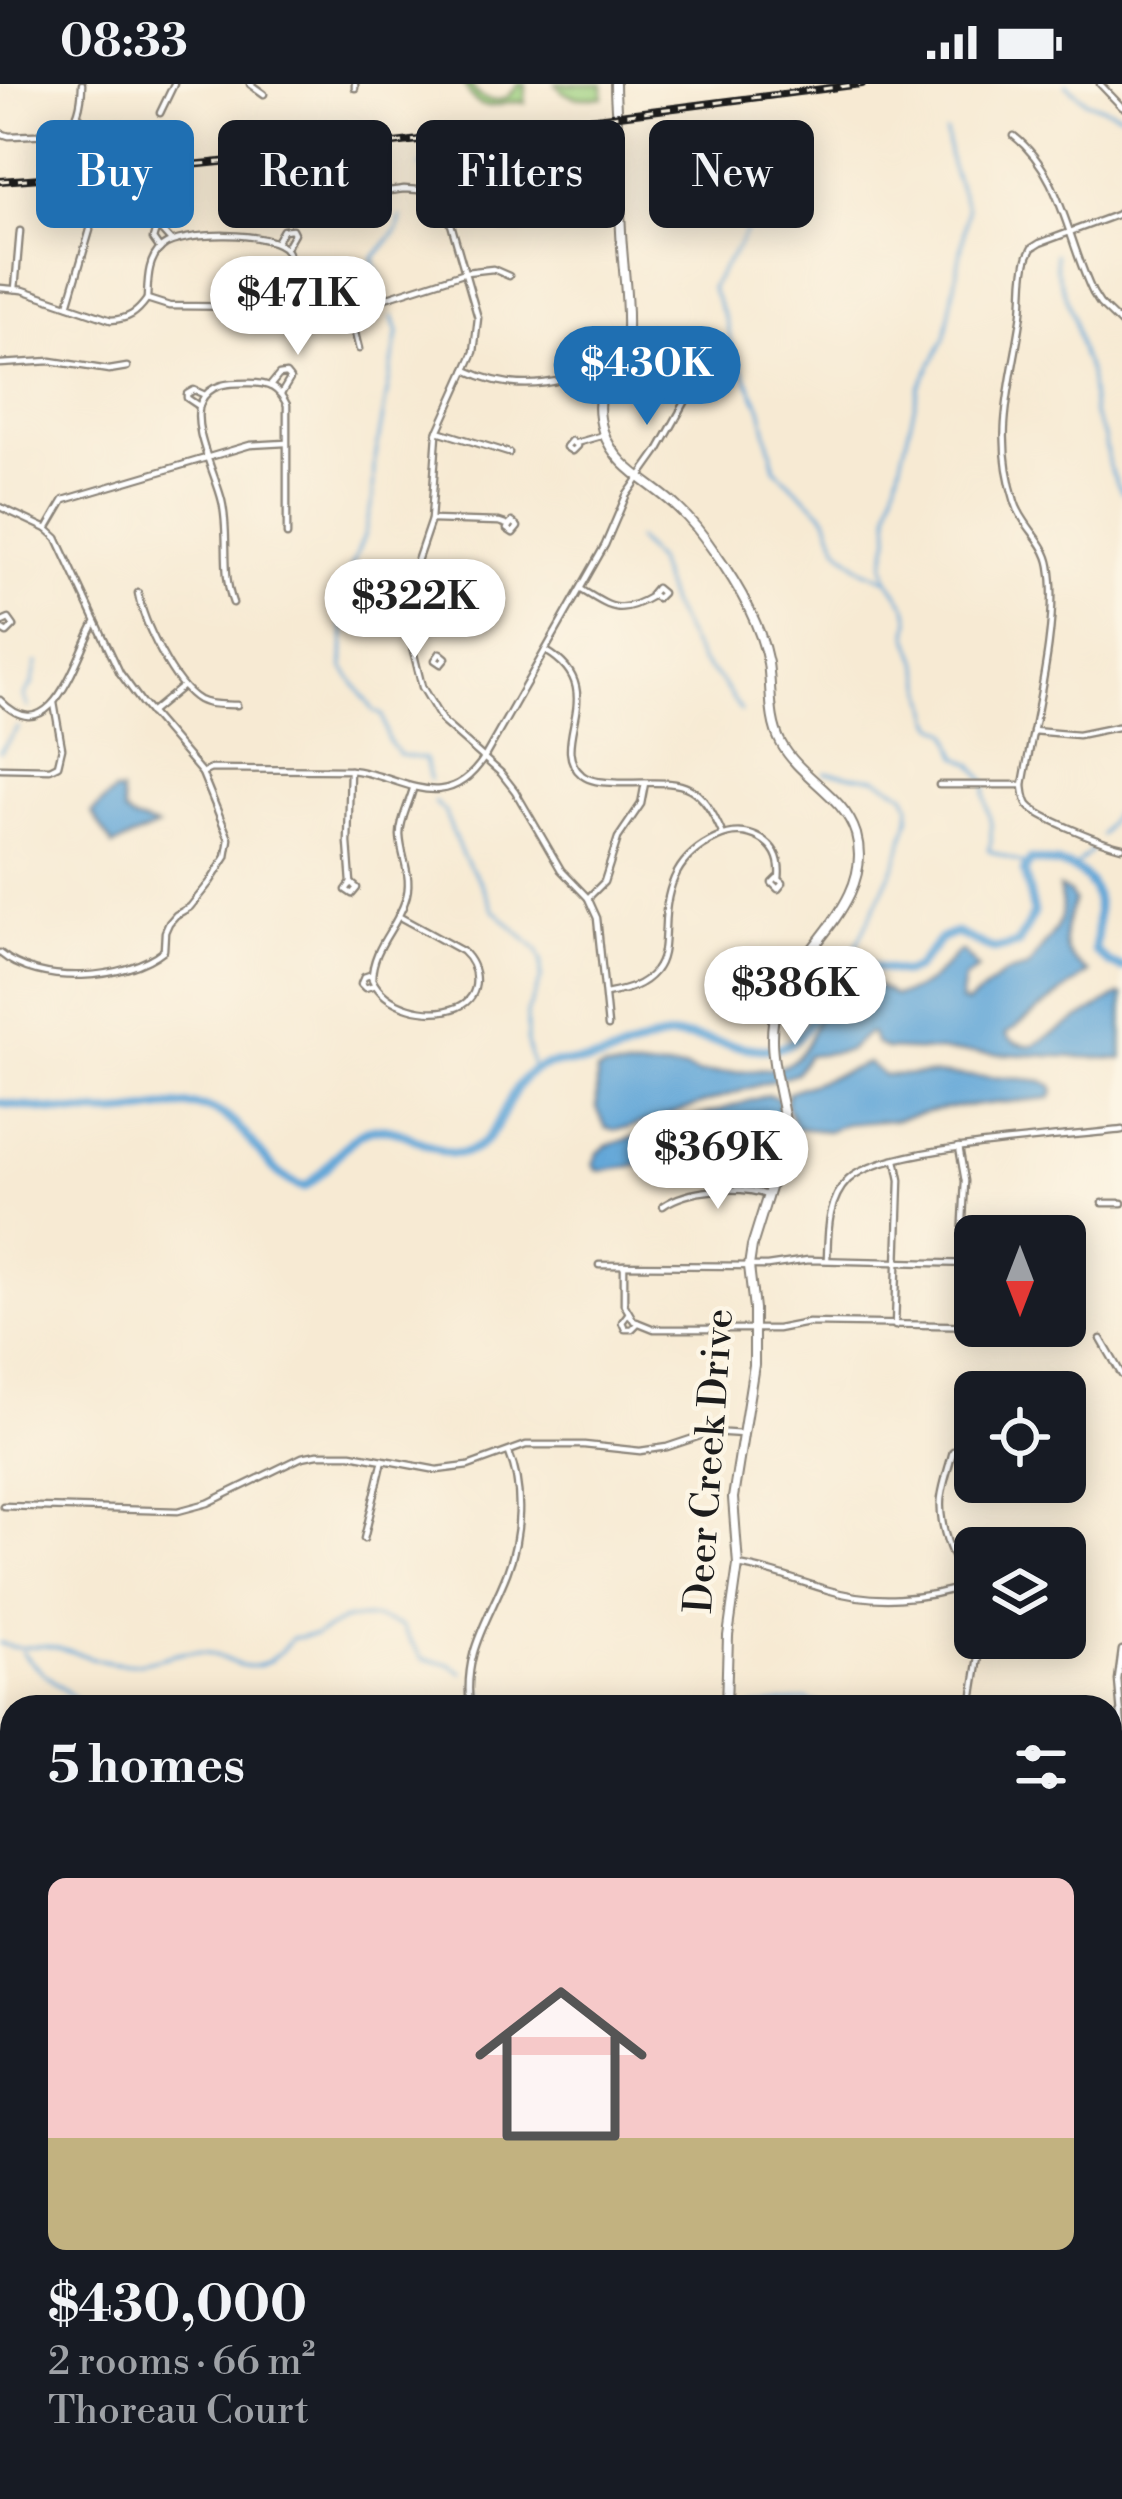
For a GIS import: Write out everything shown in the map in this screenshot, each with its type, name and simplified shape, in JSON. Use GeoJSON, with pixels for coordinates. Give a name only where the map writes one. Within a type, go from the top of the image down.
{"type":"FeatureCollection","features":[{"type":"Feature","properties":{"kind":"street"},"geometry":{"type":"LineString","coordinates":[[0,134],[69,128],[79,116],[82,84]]}},
{"type":"Feature","properties":{"kind":"street"},"geometry":{"type":"LineString","coordinates":[[160,113],[174,84]]}},
{"type":"Feature","properties":{"kind":"street"},"geometry":{"type":"LineString","coordinates":[[250,84],[264,94]]}},
{"type":"Feature","properties":{"kind":"street"},"geometry":{"type":"LineString","coordinates":[[576,443],[604,435],[599,396],[626,343],[615,84]]}},
{"type":"Feature","properties":{"kind":"street"},"geometry":{"type":"LineString","coordinates":[[1100,84],[1122,106]]}},
{"type":"Feature","properties":{"kind":"street"},"geometry":{"type":"LineString","coordinates":[[1014,136],[1045,170],[1093,293],[1122,325]]}},
{"type":"Feature","properties":{"kind":"street"},"geometry":{"type":"LineString","coordinates":[[1122,211],[1032,248],[1003,419],[1004,455],[1015,503],[1046,550],[1052,596],[1025,800],[1037,812],[1122,847]]}},
{"type":"Feature","properties":{"kind":"street"},"geometry":{"type":"LineString","coordinates":[[452,228],[477,311],[477,341],[434,446],[431,520],[412,584],[411,642],[424,692],[436,714],[501,773],[561,870],[588,898],[597,918],[608,1026]]}},
{"type":"Feature","properties":{"kind":"street"},"geometry":{"type":"LineString","coordinates":[[160,249],[153,238],[156,229],[171,241]]}},
{"type":"Feature","properties":{"kind":"street"},"geometry":{"type":"LineString","coordinates":[[276,242],[283,230],[292,229],[292,239],[284,249]]}},
{"type":"Feature","properties":{"kind":"street"},"geometry":{"type":"LineString","coordinates":[[68,305],[90,230]]}},
{"type":"Feature","properties":{"kind":"street"},"geometry":{"type":"LineString","coordinates":[[14,289],[20,231]]}},
{"type":"Feature","properties":{"kind":"street"},"geometry":{"type":"LineString","coordinates":[[0,288],[122,320],[135,314],[147,299],[150,266],[171,241],[200,236],[261,237],[284,249],[292,266],[291,308]]}},
{"type":"Feature","properties":{"kind":"street"},"geometry":{"type":"LineString","coordinates":[[147,299],[169,306],[355,308],[466,272],[493,269],[509,275]]}},
{"type":"Feature","properties":{"kind":"street"},"geometry":{"type":"LineString","coordinates":[[355,308],[359,349]]}},
{"type":"Feature","properties":{"kind":"street"},"geometry":{"type":"LineString","coordinates":[[0,364],[51,361],[109,370],[127,367]]}},
{"type":"Feature","properties":{"kind":"street"},"geometry":{"type":"LineString","coordinates":[[466,370],[499,383],[547,383],[578,374],[604,379]]}},
{"type":"Feature","properties":{"kind":"street"},"geometry":{"type":"LineString","coordinates":[[270,386],[282,374],[289,376],[281,394]]}},
{"type":"Feature","properties":{"kind":"street"},"geometry":{"type":"LineString","coordinates":[[232,603],[225,515],[200,428],[199,406],[206,394],[224,384],[264,383],[281,394],[288,413],[287,535]]}},
{"type":"Feature","properties":{"kind":"street"},"geometry":{"type":"LineString","coordinates":[[199,406],[187,394],[194,390],[206,394]]}},
{"type":"Feature","properties":{"kind":"street"},"geometry":{"type":"LineString","coordinates":[[202,773],[211,769],[350,770],[412,789],[436,790],[475,770],[688,391]]}},
{"type":"Feature","properties":{"kind":"street"},"geometry":{"type":"LineString","coordinates":[[438,430],[508,453]]}},
{"type":"Feature","properties":{"kind":"street","name":"Deer Creek Drive"},"geometry":{"type":"LineString","coordinates":[[604,435],[621,462],[690,521],[729,574],[763,644],[782,745],[835,800],[855,831],[858,860],[852,885],[830,927],[778,1001],[772,1033],[786,1127],[749,1266],[754,1365],[733,1498],[738,1565],[728,1636],[726,1695]]}},
{"type":"Feature","properties":{"kind":"street"},"geometry":{"type":"LineString","coordinates":[[46,529],[64,500],[250,445],[287,443]]}},
{"type":"Feature","properties":{"kind":"street"},"geometry":{"type":"LineString","coordinates":[[0,507],[46,529],[62,546],[120,673],[202,773],[230,839],[229,849],[198,898],[170,923],[164,950],[148,963],[72,975],[29,968],[0,953]]}},
{"type":"Feature","properties":{"kind":"street"},"geometry":{"type":"LineString","coordinates":[[431,520],[508,525]]}},
{"type":"Feature","properties":{"kind":"street"},"geometry":{"type":"LineString","coordinates":[[412,584],[470,590]]}},
{"type":"Feature","properties":{"kind":"street"},"geometry":{"type":"LineString","coordinates":[[580,589],[617,609],[631,608],[652,596]]}},
{"type":"Feature","properties":{"kind":"street"},"geometry":{"type":"LineString","coordinates":[[138,592],[143,613],[184,686],[199,700],[237,705]]}},
{"type":"Feature","properties":{"kind":"street"},"geometry":{"type":"LineString","coordinates":[[0,700],[8,709],[27,716],[55,703],[95,623]]}},
{"type":"Feature","properties":{"kind":"street"},"geometry":{"type":"LineString","coordinates":[[546,651],[564,663],[575,681],[571,745],[579,771],[591,780],[674,783],[696,790],[711,808],[723,835]]}},
{"type":"Feature","properties":{"kind":"street"},"geometry":{"type":"LineString","coordinates":[[150,713],[184,686]]}},
{"type":"Feature","properties":{"kind":"street"},"geometry":{"type":"LineString","coordinates":[[0,768],[58,765],[62,748],[55,703]]}},
{"type":"Feature","properties":{"kind":"street"},"geometry":{"type":"LineString","coordinates":[[1033,731],[1078,735],[1122,726]]}},
{"type":"Feature","properties":{"kind":"street"},"geometry":{"type":"LineString","coordinates":[[350,770],[351,883]]}},
{"type":"Feature","properties":{"kind":"street"},"geometry":{"type":"LineString","coordinates":[[588,898],[604,882],[618,838],[641,804],[645,783]]}},
{"type":"Feature","properties":{"kind":"street"},"geometry":{"type":"LineString","coordinates":[[939,785],[1024,785]]}},
{"type":"Feature","properties":{"kind":"street"},"geometry":{"type":"LineString","coordinates":[[398,916],[465,953],[475,967],[475,986],[461,1005],[412,1009],[385,997],[372,974],[374,958],[409,890],[400,833],[412,789]]}},
{"type":"Feature","properties":{"kind":"street"},"geometry":{"type":"LineString","coordinates":[[604,994],[636,986],[656,970],[664,950],[665,909],[674,874],[690,854],[723,835],[749,834],[770,845],[780,865],[779,879]]}},
{"type":"Feature","properties":{"kind":"street"},"geometry":{"type":"LineString","coordinates":[[372,974],[361,984],[375,986]]}},
{"type":"Feature","properties":{"kind":"street"},"geometry":{"type":"LineString","coordinates":[[827,1260],[829,1220],[840,1191],[862,1169],[959,1148],[1122,1130]]}},
{"type":"Feature","properties":{"kind":"street"},"geometry":{"type":"LineString","coordinates":[[959,1148],[963,1215]]}},
{"type":"Feature","properties":{"kind":"street"},"geometry":{"type":"LineString","coordinates":[[895,1325],[900,1180],[896,1160]]}},
{"type":"Feature","properties":{"kind":"street"},"geometry":{"type":"LineString","coordinates":[[663,1206],[677,1196],[735,1189],[770,1196]]}},
{"type":"Feature","properties":{"kind":"street"},"geometry":{"type":"LineString","coordinates":[[1103,1203],[1122,1203]]}},
{"type":"Feature","properties":{"kind":"street"},"geometry":{"type":"LineString","coordinates":[[599,1265],[749,1266],[827,1260],[954,1264]]}},
{"type":"Feature","properties":{"kind":"street"},"geometry":{"type":"LineString","coordinates":[[624,1265],[628,1314],[654,1328],[777,1329],[808,1323],[954,1326]]}},
{"type":"Feature","properties":{"kind":"street"},"geometry":{"type":"LineString","coordinates":[[628,1314],[622,1322],[625,1329],[638,1323]]}},
{"type":"Feature","properties":{"kind":"street"},"geometry":{"type":"LineString","coordinates":[[1101,1339],[1122,1375]]}},
{"type":"Feature","properties":{"kind":"street"},"geometry":{"type":"LineString","coordinates":[[3,1506],[178,1511],[208,1503],[302,1457],[332,1453],[436,1470],[468,1466],[526,1445],[640,1451],[712,1432],[743,1434]]}},
{"type":"Feature","properties":{"kind":"street"},"geometry":{"type":"LineString","coordinates":[[953,1450],[941,1517],[954,1555]]}},
{"type":"Feature","properties":{"kind":"street"},"geometry":{"type":"LineString","coordinates":[[470,1695],[472,1651],[506,1576],[517,1530],[517,1476],[508,1452]]}},
{"type":"Feature","properties":{"kind":"street"},"geometry":{"type":"LineString","coordinates":[[364,1539],[383,1460]]}},
{"type":"Feature","properties":{"kind":"street"},"geometry":{"type":"LineString","coordinates":[[738,1565],[867,1597],[924,1597],[954,1589]]}},
{"type":"Feature","properties":{"kind":"street"},"geometry":{"type":"LineString","coordinates":[[1119,1695],[1122,1650]]}},
{"type":"Feature","properties":{"kind":"street"},"geometry":{"type":"LineString","coordinates":[[973,1695],[979,1659]]}},
{"type":"Feature","properties":{"kind":"green space"},"geometry":{"type":"Polygon","coordinates":[[[464,84],[494,100],[526,84],[525,103],[485,106],[464,84]]]}},
{"type":"Feature","properties":{"kind":"green space"},"geometry":{"type":"Polygon","coordinates":[[[556,84],[603,84],[603,97],[571,96],[556,84]]]}},
{"type":"Feature","properties":{"kind":"water"},"geometry":{"type":"Polygon","coordinates":[[[114,792],[121,792],[124,813],[157,827],[113,846],[92,813],[114,792]]]}},
{"type":"Feature","properties":{"kind":"water"},"geometry":{"type":"Polygon","coordinates":[[[1059,888],[1074,901],[1065,932],[1067,949],[1089,973],[1006,1034],[1018,1043],[1034,1045],[1122,995],[1122,1059],[886,1049],[867,1033],[848,1051],[808,1055],[796,1073],[630,1127],[606,1128],[597,1108],[597,1072],[685,1069],[698,1074],[783,1066],[809,1039],[834,988],[848,980],[867,982],[894,996],[904,994],[929,981],[963,952],[978,969],[964,979],[960,1002],[967,1004],[1004,974],[1028,968],[1058,924],[1059,888]]]}},
{"type":"Feature","properties":{"kind":"water"},"geometry":{"type":"Polygon","coordinates":[[[868,1063],[883,1075],[1022,1079],[1042,1081],[1054,1092],[1050,1098],[945,1108],[828,1131],[796,1128],[786,1104],[788,1092],[868,1063]]]}},
{"type":"Feature","properties":{"kind":"water"},"geometry":{"type":"Polygon","coordinates":[[[768,1095],[778,1098],[783,1123],[776,1138],[766,1142],[604,1171],[593,1164],[606,1146],[768,1095]]]}},
{"type":"Feature","properties":{"kind":"waterway"},"geometry":{"type":"LineString","coordinates":[[1066,84],[1086,101],[1121,114]]}},
{"type":"Feature","properties":{"kind":"waterway"},"geometry":{"type":"LineString","coordinates":[[946,133],[967,208],[964,234],[945,338],[919,387],[889,511],[884,564],[907,607],[908,634],[932,718],[949,732],[958,756],[972,764],[986,782]]}},
{"type":"Feature","properties":{"kind":"waterway"},"geometry":{"type":"LineString","coordinates":[[382,285],[373,259],[398,229],[401,217]]}},
{"type":"Feature","properties":{"kind":"waterway"},"geometry":{"type":"LineString","coordinates":[[747,228],[711,288],[761,408],[775,469],[821,511],[844,553],[864,570],[886,579]]}},
{"type":"Feature","properties":{"kind":"waterway"},"geometry":{"type":"LineString","coordinates":[[1055,254],[1089,372],[1093,414],[1122,493]]}},
{"type":"Feature","properties":{"kind":"waterway"},"geometry":{"type":"LineString","coordinates":[[393,317],[398,332],[374,465],[373,498],[364,536],[341,592],[343,667],[374,711],[382,715],[388,740],[400,755],[425,759],[430,779]]}},
{"type":"Feature","properties":{"kind":"waterway"},"geometry":{"type":"LineString","coordinates":[[636,539],[656,561],[670,604],[701,662],[741,711]]}},
{"type":"Feature","properties":{"kind":"waterway"},"geometry":{"type":"LineString","coordinates":[[28,707],[24,696],[37,663]]}},
{"type":"Feature","properties":{"kind":"waterway"},"geometry":{"type":"LineString","coordinates":[[0,752],[18,727]]}},
{"type":"Feature","properties":{"kind":"waterway"},"geometry":{"type":"LineString","coordinates":[[825,772],[876,778],[905,794],[910,804],[896,863],[855,948],[858,964]]}},
{"type":"Feature","properties":{"kind":"waterway"},"geometry":{"type":"LineString","coordinates":[[986,787],[991,824],[988,850],[1024,864],[1031,860]]}},
{"type":"Feature","properties":{"kind":"waterway"},"geometry":{"type":"LineString","coordinates":[[1101,835],[1122,800]]}},
{"type":"Feature","properties":{"kind":"waterway"},"geometry":{"type":"LineString","coordinates":[[434,802],[444,811],[493,909],[537,950],[541,960],[541,979],[527,1013],[533,1070]]}},
{"type":"Feature","properties":{"kind":"waterway"},"geometry":{"type":"LineString","coordinates":[[1074,868],[1094,848]]}},
{"type":"Feature","properties":{"kind":"waterway"},"geometry":{"type":"LineString","coordinates":[[0,1103],[91,1113],[179,1106],[213,1110],[237,1126],[278,1173],[304,1187],[354,1138],[373,1129],[398,1132],[446,1152],[470,1151],[490,1136],[522,1081],[545,1066],[602,1059],[677,1036],[777,1048],[804,1030],[830,972],[845,964],[904,973],[916,968],[941,939],[956,933],[995,950],[1018,944],[1034,913],[1024,871],[1031,860],[1069,867],[1089,882],[1097,903],[1095,951],[1122,968]]}},
{"type":"Feature","properties":{"kind":"waterway"},"geometry":{"type":"LineString","coordinates":[[0,1643],[19,1648],[57,1647],[116,1664],[202,1652],[256,1666],[272,1659],[292,1638],[316,1635],[346,1619],[376,1618],[401,1626],[422,1658],[449,1664],[463,1673]]}},
{"type":"Feature","properties":{"kind":"waterway"},"geometry":{"type":"LineString","coordinates":[[22,1652],[70,1695]]}},
{"type":"Feature","properties":{"kind":"waterway"},"geometry":{"type":"LineString","coordinates":[[474,1685],[484,1695]]}},
{"type":"Feature","properties":{"kind":"railway"},"geometry":{"type":"LineString","coordinates":[[0,181],[324,151],[862,84]]}}]}
